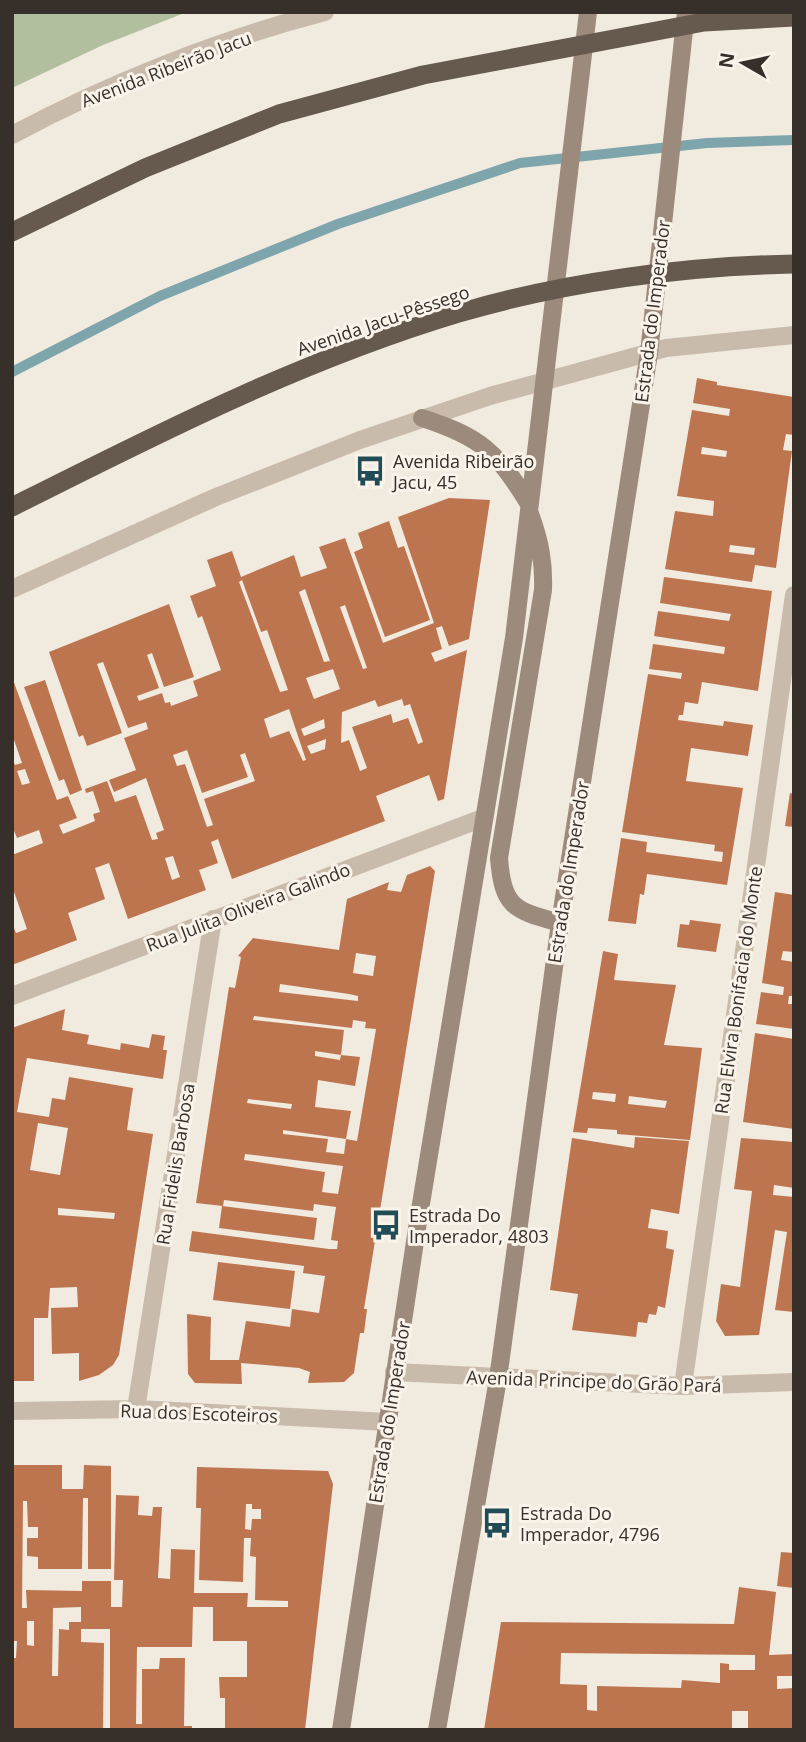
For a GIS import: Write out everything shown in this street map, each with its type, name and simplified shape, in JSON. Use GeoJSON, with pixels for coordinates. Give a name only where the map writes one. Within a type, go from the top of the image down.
{"type":"FeatureCollection","features":[{"type":"Feature","properties":{"kind":"highway"},"geometry":{"type":"LineString","coordinates":[[12,232],[145,167],[279,114],[423,75],[704,22],[794,17]]}},
{"type":"Feature","properties":{"kind":"highway","name":"Avenida Jacu-Pêssego"},"geometry":{"type":"LineString","coordinates":[[12,507],[171,427],[289,374],[459,313],[579,285],[759,265],[794,264]]}},
{"type":"Feature","properties":{"kind":"main road","name":"Estrada do Imperador"},"geometry":{"type":"LineString","coordinates":[[341,1730],[394,1372],[514,638],[588,12]]}},
{"type":"Feature","properties":{"kind":"main road","name":"Estrada do Imperador"},"geometry":{"type":"LineString","coordinates":[[437,1730],[498,1379],[560,923],[649,353],[686,12]]}},
{"type":"Feature","properties":{"kind":"main road"},"geometry":{"type":"LineString","coordinates":[[422,418],[456,429],[486,447],[509,471],[529,507],[542,551],[543,590],[506,810],[500,867],[502,887],[510,901],[524,913],[560,923]]}},
{"type":"Feature","properties":{"kind":"street","name":"Avenida Ribeirão Jacu"},"geometry":{"type":"LineString","coordinates":[[12,135],[62,108],[204,51],[319,13]]}},
{"type":"Feature","properties":{"kind":"street"},"geometry":{"type":"LineString","coordinates":[[12,589],[216,497],[422,418],[649,353],[794,335]]}},
{"type":"Feature","properties":{"kind":"street","name":"Rua Elvira Bonifacia do Monte"},"geometry":{"type":"LineString","coordinates":[[683,1386],[794,595]]}},
{"type":"Feature","properties":{"kind":"street","name":"Rua Julita Oliveira Galindo"},"geometry":{"type":"LineString","coordinates":[[12,996],[483,818]]}},
{"type":"Feature","properties":{"kind":"street","name":"Rua Fidelis Barbosa"},"geometry":{"type":"LineString","coordinates":[[136,1409],[213,919]]}},
{"type":"Feature","properties":{"kind":"street","name":"Avenida Principe do Grão Pará"},"geometry":{"type":"LineString","coordinates":[[394,1372],[683,1386],[794,1382]]}},
{"type":"Feature","properties":{"kind":"street","name":"Rua dos Escoteiros"},"geometry":{"type":"LineString","coordinates":[[12,1411],[136,1409],[387,1422]]}},
{"type":"Feature","properties":{"kind":"green space"},"geometry":{"type":"Polygon","coordinates":[[[12,12],[187,12],[103,45],[12,88],[12,12]]]}},
{"type":"Feature","properties":{"kind":"building"},"geometry":{"type":"Polygon","coordinates":[[[697,378],[717,382],[717,385],[794,397],[794,435],[786,434],[783,450],[792,451],[776,568],[755,565],[752,582],[665,569],[675,511],[713,516],[714,501],[677,496],[692,410],[729,416],[730,409],[693,403],[697,378]],[[702,447],[701,454],[726,457],[727,451],[702,447]],[[730,545],[729,552],[754,555],[755,548],[730,545]]]}},
{"type":"Feature","properties":{"kind":"building"},"geometry":{"type":"Polygon","coordinates":[[[449,498],[490,500],[469,639],[449,646],[442,626],[436,628],[442,649],[431,653],[435,662],[467,650],[444,799],[438,801],[429,775],[376,796],[385,821],[232,879],[218,839],[211,842],[218,863],[199,870],[206,890],[128,919],[109,863],[95,868],[105,899],[68,913],[77,940],[12,965],[12,923],[16,933],[27,929],[12,886],[12,855],[43,843],[39,830],[17,838],[12,826],[12,759],[15,765],[22,763],[12,734],[12,677],[57,800],[68,796],[77,818],[59,825],[63,834],[95,821],[93,814],[100,812],[93,791],[86,793],[85,789],[107,781],[115,802],[136,795],[152,840],[158,839],[156,833],[164,830],[146,778],[114,792],[109,780],[136,770],[124,738],[148,729],[146,722],[128,728],[103,662],[97,664],[122,733],[87,746],[83,735],[79,737],[49,652],[169,604],[194,677],[164,687],[152,653],[147,655],[159,688],[137,696],[139,701],[162,693],[165,703],[170,702],[171,706],[198,696],[193,681],[221,670],[202,616],[198,618],[190,596],[216,586],[207,560],[232,551],[241,577],[294,555],[301,577],[327,568],[319,547],[345,538],[383,643],[434,623],[398,517],[449,498]],[[242,580],[239,582],[280,692],[288,690],[267,630],[261,632],[242,580]],[[305,589],[299,592],[324,662],[330,661],[305,589]],[[345,605],[340,607],[363,669],[367,668],[345,605]],[[333,669],[306,678],[314,699],[340,689],[333,669]],[[402,699],[378,707],[375,700],[342,712],[341,743],[349,740],[360,771],[367,768],[352,727],[391,714],[393,723],[408,718],[418,744],[423,742],[410,704],[404,706],[402,699]],[[289,709],[264,719],[270,738],[289,731],[303,761],[306,760],[289,709]],[[324,719],[301,729],[304,736],[325,728],[324,719]],[[326,739],[307,746],[311,754],[325,749],[326,739]],[[187,750],[173,755],[177,766],[185,764],[207,827],[213,825],[204,799],[255,781],[245,753],[240,755],[248,777],[202,793],[187,750]],[[25,769],[17,771],[22,785],[30,783],[25,769]],[[173,856],[165,858],[172,880],[180,877],[173,856]]]}},
{"type":"Feature","properties":{"kind":"building"},"geometry":{"type":"Polygon","coordinates":[[[389,521],[398,548],[404,546],[430,620],[385,637],[354,552],[363,548],[358,533],[389,521]]]}},
{"type":"Feature","properties":{"kind":"building"},"geometry":{"type":"Polygon","coordinates":[[[664,577],[772,591],[758,691],[702,682],[698,704],[685,702],[683,715],[679,715],[678,720],[723,726],[724,721],[753,725],[748,756],[691,748],[686,781],[743,788],[727,885],[647,874],[644,895],[640,894],[636,924],[608,921],[621,838],[647,842],[646,852],[722,862],[723,852],[714,851],[715,845],[622,832],[648,674],[681,679],[682,673],[649,669],[653,644],[724,654],[725,647],[654,636],[658,611],[729,621],[731,614],[660,603],[664,577]]]}},
{"type":"Feature","properties":{"kind":"building"},"geometry":{"type":"Polygon","coordinates":[[[45,680],[82,790],[70,795],[64,779],[59,781],[24,687],[45,680]]]}},
{"type":"Feature","properties":{"kind":"building"},"geometry":{"type":"Polygon","coordinates":[[[790,793],[794,794],[794,827],[785,826],[790,793]]]}},
{"type":"Feature","properties":{"kind":"building"},"geometry":{"type":"Polygon","coordinates":[[[430,866],[435,871],[364,1309],[367,1309],[364,1333],[360,1333],[354,1373],[344,1382],[308,1383],[310,1372],[299,1368],[241,1363],[242,1384],[195,1383],[188,1374],[187,1314],[211,1317],[210,1360],[239,1360],[246,1321],[290,1327],[292,1309],[319,1313],[325,1276],[303,1273],[304,1266],[189,1251],[192,1231],[329,1249],[337,1249],[338,1241],[331,1240],[336,1207],[314,1204],[313,1211],[224,1200],[223,1206],[196,1203],[229,987],[235,988],[241,957],[238,956],[253,938],[339,950],[347,899],[389,882],[387,890],[401,892],[407,875],[430,866]],[[356,953],[353,973],[373,976],[376,956],[356,953]],[[280,984],[279,992],[358,1001],[358,996],[349,994],[280,984]],[[254,1016],[253,1020],[344,1030],[341,1055],[360,1057],[355,1086],[318,1080],[315,1107],[351,1111],[346,1139],[357,1141],[376,1029],[365,1028],[366,1022],[353,1020],[352,1028],[254,1016]],[[315,1051],[315,1056],[340,1060],[341,1055],[315,1051]],[[248,1099],[247,1103],[291,1109],[292,1104],[248,1099]],[[283,1130],[283,1134],[328,1139],[326,1152],[344,1154],[346,1139],[283,1130]],[[245,1154],[244,1160],[325,1172],[322,1192],[338,1194],[343,1166],[245,1154]]]}},
{"type":"Feature","properties":{"kind":"building"},"geometry":{"type":"Polygon","coordinates":[[[775,892],[794,895],[794,952],[783,951],[781,960],[794,962],[794,996],[789,996],[788,1004],[794,1004],[794,1029],[756,1024],[761,992],[783,995],[784,987],[762,983],[775,892]]]}},
{"type":"Feature","properties":{"kind":"building"},"geometry":{"type":"Polygon","coordinates":[[[690,920],[721,924],[716,952],[677,947],[680,924],[689,925],[690,920]]]}},
{"type":"Feature","properties":{"kind":"building"},"geometry":{"type":"Polygon","coordinates":[[[603,951],[618,954],[614,980],[676,985],[664,1045],[702,1048],[690,1140],[617,1134],[617,1130],[588,1128],[587,1133],[573,1132],[603,951]],[[593,1092],[592,1099],[615,1102],[616,1094],[593,1092]],[[629,1096],[628,1104],[665,1108],[667,1101],[629,1096]]]}},
{"type":"Feature","properties":{"kind":"building"},"geometry":{"type":"Polygon","coordinates":[[[65,1009],[62,1030],[89,1035],[87,1044],[120,1050],[121,1043],[149,1048],[152,1034],[165,1036],[163,1050],[167,1050],[163,1079],[27,1058],[17,1112],[49,1117],[52,1098],[65,1100],[69,1077],[133,1088],[127,1130],[153,1134],[119,1355],[113,1365],[99,1375],[79,1381],[79,1353],[52,1354],[51,1308],[78,1307],[77,1287],[50,1288],[48,1318],[34,1318],[34,1381],[12,1381],[12,1028],[65,1009]],[[38,1123],[30,1170],[60,1175],[68,1128],[38,1123]],[[58,1208],[58,1215],[114,1219],[115,1213],[58,1208]]]}},
{"type":"Feature","properties":{"kind":"building"},"geometry":{"type":"Polygon","coordinates":[[[755,1033],[794,1039],[794,1129],[743,1122],[755,1033]]]}},
{"type":"Feature","properties":{"kind":"building"},"geometry":{"type":"Polygon","coordinates":[[[635,1137],[689,1141],[679,1214],[651,1209],[648,1228],[668,1231],[666,1248],[674,1250],[665,1308],[658,1306],[656,1315],[649,1314],[647,1323],[638,1322],[636,1337],[572,1330],[578,1294],[550,1290],[572,1138],[634,1148],[635,1137]]]}},
{"type":"Feature","properties":{"kind":"building"},"geometry":{"type":"Polygon","coordinates":[[[741,1138],[794,1142],[794,1188],[774,1185],[773,1195],[794,1197],[794,1312],[775,1310],[787,1232],[775,1230],[759,1335],[725,1336],[716,1321],[721,1284],[740,1287],[752,1191],[734,1189],[741,1138]]]}},
{"type":"Feature","properties":{"kind":"building"},"geometry":{"type":"Polygon","coordinates":[[[222,1206],[317,1218],[314,1240],[219,1228],[222,1206]]]}},
{"type":"Feature","properties":{"kind":"building"},"geometry":{"type":"Polygon","coordinates":[[[218,1262],[295,1271],[290,1309],[213,1300],[218,1262]]]}},
{"type":"Feature","properties":{"kind":"building"},"geometry":{"type":"Polygon","coordinates":[[[12,1465],[62,1465],[62,1489],[83,1489],[84,1465],[111,1466],[111,1569],[88,1569],[88,1498],[83,1498],[82,1569],[38,1569],[38,1557],[27,1556],[27,1538],[38,1538],[38,1527],[28,1527],[27,1501],[23,1501],[22,1608],[27,1608],[26,1590],[82,1591],[82,1581],[111,1581],[111,1607],[122,1607],[123,1580],[114,1580],[116,1495],[139,1496],[138,1515],[152,1516],[153,1507],[162,1507],[158,1578],[170,1579],[171,1549],[195,1550],[194,1593],[248,1593],[247,1607],[288,1607],[288,1601],[255,1600],[256,1557],[250,1556],[251,1538],[244,1538],[243,1582],[199,1580],[201,1508],[196,1508],[197,1467],[328,1471],[333,1484],[305,1730],[225,1730],[225,1698],[220,1698],[219,1677],[247,1677],[247,1641],[213,1641],[213,1607],[193,1607],[192,1647],[137,1647],[136,1724],[142,1724],[142,1669],[159,1669],[160,1658],[185,1658],[184,1726],[192,1726],[192,1730],[110,1730],[110,1629],[81,1629],[81,1642],[104,1643],[103,1730],[12,1730],[12,1658],[16,1658],[17,1641],[12,1641],[12,1465]],[[246,1504],[245,1529],[251,1530],[252,1519],[261,1519],[261,1509],[252,1509],[252,1504],[246,1504]],[[81,1607],[53,1608],[52,1676],[58,1676],[59,1629],[69,1630],[69,1622],[81,1622],[81,1607]],[[27,1621],[27,1645],[34,1646],[34,1621],[27,1621]]]}},
{"type":"Feature","properties":{"kind":"building"},"geometry":{"type":"Polygon","coordinates":[[[781,1552],[794,1553],[794,1588],[777,1586],[781,1552]]]}},
{"type":"Feature","properties":{"kind":"building"},"geometry":{"type":"Polygon","coordinates":[[[739,1587],[776,1592],[769,1655],[794,1654],[794,1676],[777,1676],[777,1689],[794,1688],[794,1730],[748,1730],[748,1711],[732,1711],[732,1730],[484,1730],[501,1622],[734,1624],[739,1587]],[[561,1653],[560,1684],[587,1685],[587,1710],[597,1711],[597,1686],[681,1688],[682,1680],[720,1683],[720,1663],[729,1664],[729,1670],[755,1670],[755,1655],[561,1653]]]}},
{"type":"Feature","properties":{"kind":"waterway"},"geometry":{"type":"LineString","coordinates":[[12,372],[160,296],[338,224],[520,163],[707,143],[794,140]]}},
{"type":"Feature","properties":{"kind":"place","name":"Avenida Ribeirão Jacu, 45"},"geometry":{"type":"Point","coordinates":[370,471]}},
{"type":"Feature","properties":{"kind":"place","name":"Estrada Do Imperador, 4803"},"geometry":{"type":"Point","coordinates":[386,1225]}},
{"type":"Feature","properties":{"kind":"place","name":"Estrada Do Imperador, 4796"},"geometry":{"type":"Point","coordinates":[497,1523]}}]}
